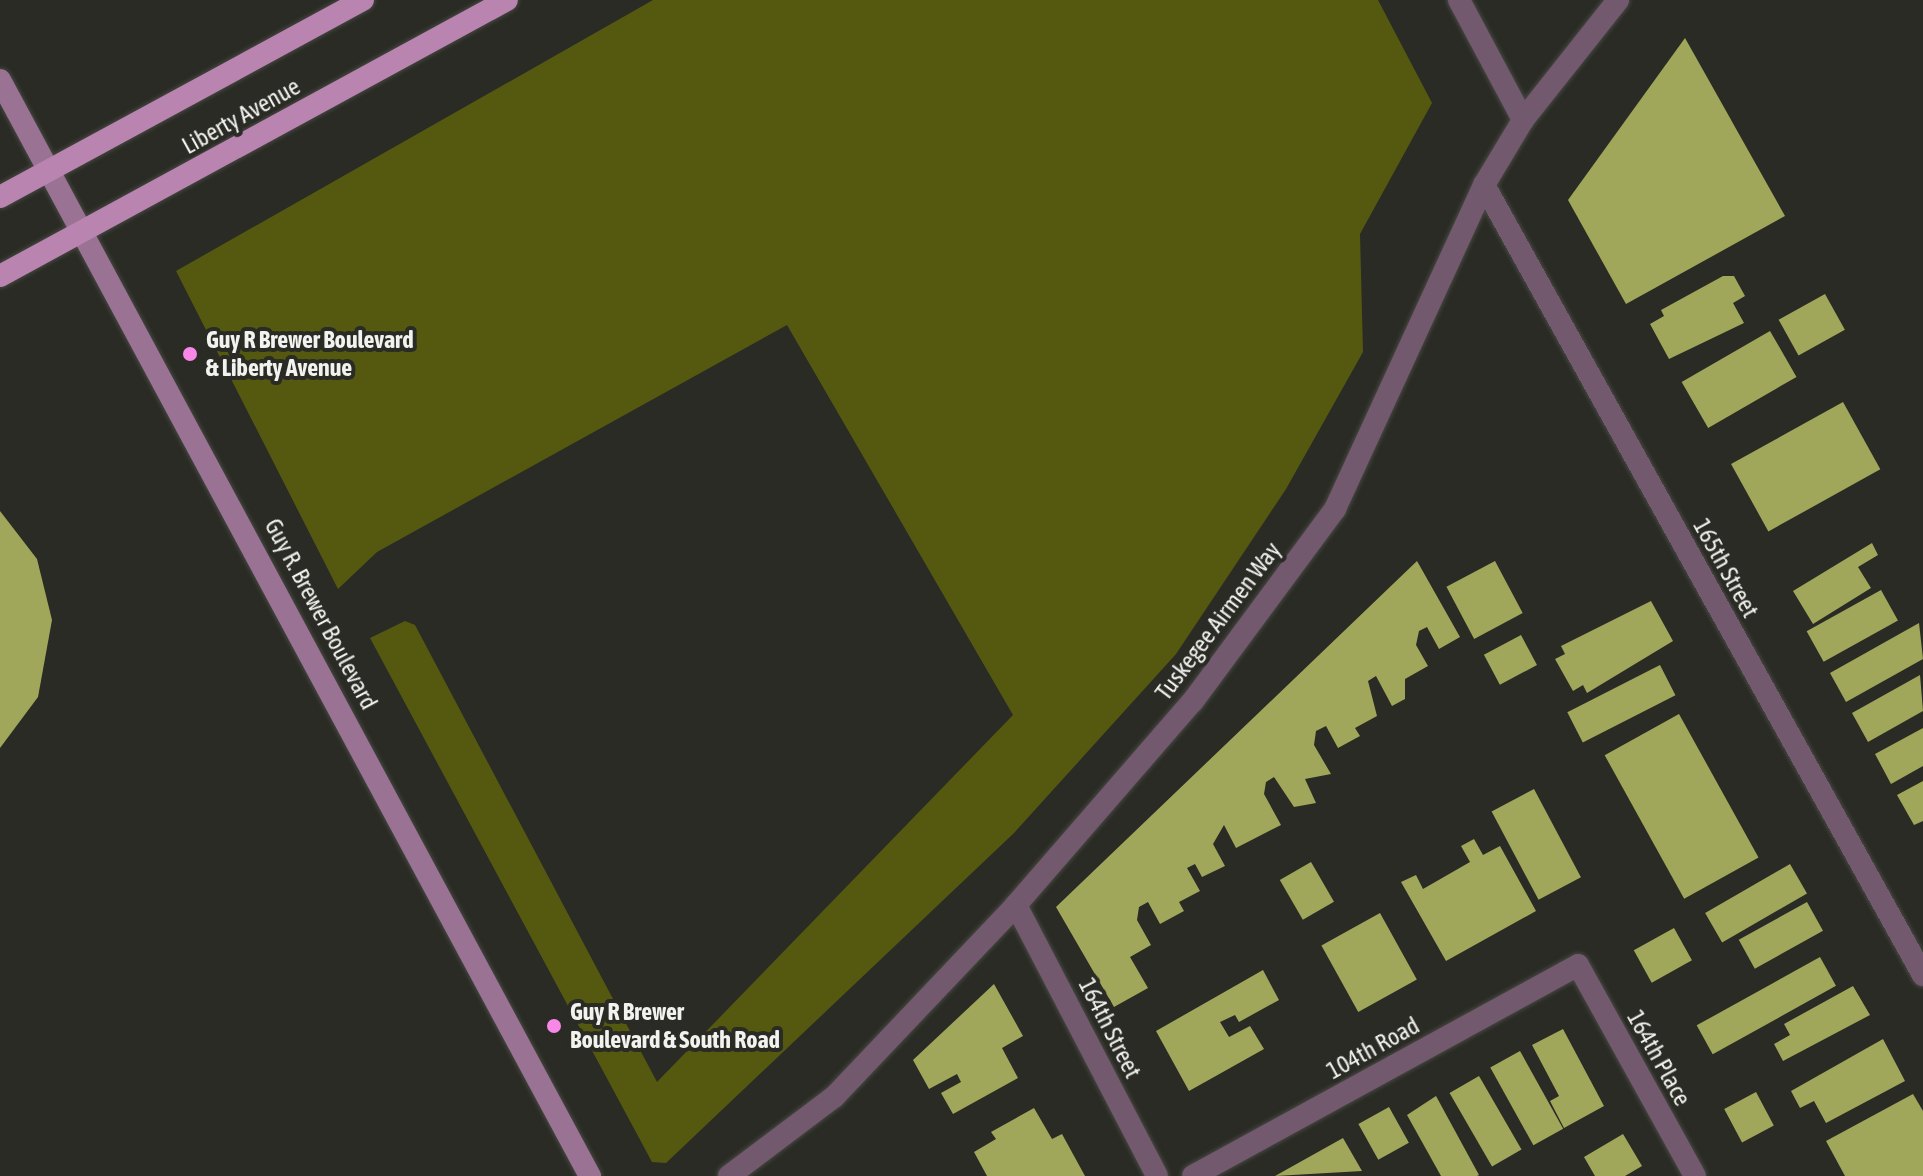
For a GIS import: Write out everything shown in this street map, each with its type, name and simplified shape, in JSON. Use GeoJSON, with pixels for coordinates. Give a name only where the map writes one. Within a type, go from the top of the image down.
{"type":"FeatureCollection","features":[{"type":"Feature","properties":{"kind":"main road","name":"Liberty Avenue"},"geometry":{"type":"LineString","coordinates":[[0,197],[363,0]]}},
{"type":"Feature","properties":{"kind":"main road","name":"Liberty Avenue"},"geometry":{"type":"LineString","coordinates":[[0,276],[507,0]]}},
{"type":"Feature","properties":{"kind":"main road","name":"Guy R. Brewer Boulevard"},"geometry":{"type":"LineString","coordinates":[[0,80],[590,1176]]}},
{"type":"Feature","properties":{"kind":"street"},"geometry":{"type":"LineString","coordinates":[[1459,0],[1523,120]]}},
{"type":"Feature","properties":{"kind":"street","name":"Tuskegee Airmen Way"},"geometry":{"type":"LineString","coordinates":[[729,1176],[834,1097],[1016,905],[1193,701],[1335,509],[1484,185],[1523,120],[1618,0]]}},
{"type":"Feature","properties":{"kind":"street","name":"165th Street"},"geometry":{"type":"LineString","coordinates":[[1484,185],[1923,975]]}},
{"type":"Feature","properties":{"kind":"street","name":"164th Street"},"geometry":{"type":"LineString","coordinates":[[1016,905],[1157,1176]]}},
{"type":"Feature","properties":{"kind":"street","name":"104th Road"},"geometry":{"type":"LineString","coordinates":[[1193,1176],[1578,965]]}},
{"type":"Feature","properties":{"kind":"street","name":"164th Place"},"geometry":{"type":"LineString","coordinates":[[1578,965],[1695,1176]]}},
{"type":"Feature","properties":{"kind":"shaded area"},"geometry":{"type":"Polygon","coordinates":[[[653,0],[1378,0],[1432,103],[1360,234],[1363,352],[1286,489],[1176,654],[1014,833],[666,1163],[652,1162],[370,638],[405,621],[415,625],[657,1082],[1013,715],[787,325],[377,552],[338,589],[176,271],[653,0]]]}},
{"type":"Feature","properties":{"kind":"building"},"geometry":{"type":"Polygon","coordinates":[[[1685,38],[1785,216],[1626,304],[1568,200],[1685,38]]]}},
{"type":"Feature","properties":{"kind":"building"},"geometry":{"type":"Polygon","coordinates":[[[1723,276],[1734,276],[1745,296],[1733,303],[1744,323],[1669,359],[1650,324],[1664,316],[1661,310],[1723,276]]]}},
{"type":"Feature","properties":{"kind":"building"},"geometry":{"type":"Polygon","coordinates":[[[1825,294],[1845,330],[1799,356],[1779,320],[1825,294]]]}},
{"type":"Feature","properties":{"kind":"building"},"geometry":{"type":"Polygon","coordinates":[[[1770,331],[1796,377],[1708,428],[1682,382],[1770,331]]]}},
{"type":"Feature","properties":{"kind":"building"},"geometry":{"type":"Polygon","coordinates":[[[1843,402],[1880,469],[1768,531],[1731,464],[1843,402]]]}},
{"type":"Feature","properties":{"kind":"building"},"geometry":{"type":"Polygon","coordinates":[[[0,511],[37,559],[52,620],[38,697],[0,748],[0,511]]]}},
{"type":"Feature","properties":{"kind":"building"},"geometry":{"type":"Polygon","coordinates":[[[1872,543],[1878,555],[1858,567],[1871,588],[1813,624],[1793,591],[1872,543]]]}},
{"type":"Feature","properties":{"kind":"building"},"geometry":{"type":"Polygon","coordinates":[[[1417,561],[1460,637],[1439,649],[1427,627],[1419,631],[1416,645],[1428,666],[1405,679],[1405,699],[1392,706],[1376,676],[1368,681],[1377,716],[1355,728],[1360,736],[1338,748],[1326,726],[1316,731],[1314,745],[1331,774],[1305,779],[1316,803],[1294,807],[1274,777],[1266,782],[1264,794],[1281,825],[1236,848],[1224,825],[1213,844],[1225,866],[1202,877],[1195,864],[1187,868],[1200,891],[1179,902],[1184,911],[1160,924],[1148,902],[1139,907],[1137,920],[1151,945],[1130,957],[1148,988],[1114,1007],[1056,907],[1417,561]]]}},
{"type":"Feature","properties":{"kind":"building"},"geometry":{"type":"Polygon","coordinates":[[[1495,561],[1523,613],[1474,639],[1446,587],[1495,561]]]}},
{"type":"Feature","properties":{"kind":"building"},"geometry":{"type":"Polygon","coordinates":[[[1881,590],[1898,621],[1824,662],[1807,631],[1881,590]]]}},
{"type":"Feature","properties":{"kind":"building"},"geometry":{"type":"Polygon","coordinates":[[[1651,601],[1673,641],[1587,693],[1583,685],[1573,691],[1555,659],[1565,654],[1561,646],[1651,601]]]}},
{"type":"Feature","properties":{"kind":"building"},"geometry":{"type":"Polygon","coordinates":[[[1919,623],[1923,659],[1846,702],[1830,673],[1919,623]]]}},
{"type":"Feature","properties":{"kind":"building"},"geometry":{"type":"Polygon","coordinates":[[[1521,635],[1537,665],[1500,685],[1484,655],[1521,635]]]}},
{"type":"Feature","properties":{"kind":"building"},"geometry":{"type":"Polygon","coordinates":[[[1660,665],[1675,695],[1583,743],[1567,712],[1660,665]]]}},
{"type":"Feature","properties":{"kind":"building"},"geometry":{"type":"Polygon","coordinates":[[[1920,675],[1923,711],[1868,742],[1852,713],[1920,675]]]}},
{"type":"Feature","properties":{"kind":"building"},"geometry":{"type":"Polygon","coordinates":[[[1679,714],[1759,857],[1684,899],[1605,755],[1679,714]]]}},
{"type":"Feature","properties":{"kind":"building"},"geometry":{"type":"Polygon","coordinates":[[[1923,728],[1923,766],[1891,784],[1875,754],[1923,728]]]}},
{"type":"Feature","properties":{"kind":"building"},"geometry":{"type":"Polygon","coordinates":[[[1923,781],[1923,821],[1914,825],[1897,795],[1923,781]]]}},
{"type":"Feature","properties":{"kind":"building"},"geometry":{"type":"Polygon","coordinates":[[[1534,789],[1581,877],[1539,900],[1492,812],[1534,789]]]}},
{"type":"Feature","properties":{"kind":"building"},"geometry":{"type":"Polygon","coordinates":[[[1474,839],[1483,855],[1500,846],[1536,911],[1446,961],[1401,882],[1416,875],[1423,889],[1470,862],[1461,846],[1474,839]]]}},
{"type":"Feature","properties":{"kind":"building"},"geometry":{"type":"Polygon","coordinates":[[[1311,862],[1334,902],[1303,920],[1280,880],[1311,862]]]}},
{"type":"Feature","properties":{"kind":"building"},"geometry":{"type":"Polygon","coordinates":[[[1790,864],[1807,893],[1722,942],[1705,913],[1790,864]]]}},
{"type":"Feature","properties":{"kind":"building"},"geometry":{"type":"Polygon","coordinates":[[[1807,902],[1823,931],[1755,969],[1739,940],[1807,902]]]}},
{"type":"Feature","properties":{"kind":"building"},"geometry":{"type":"Polygon","coordinates":[[[1380,913],[1417,979],[1358,1012],[1321,945],[1380,913]]]}},
{"type":"Feature","properties":{"kind":"building"},"geometry":{"type":"Polygon","coordinates":[[[1674,928],[1692,960],[1652,983],[1634,950],[1674,928]]]}},
{"type":"Feature","properties":{"kind":"building"},"geometry":{"type":"Polygon","coordinates":[[[1820,957],[1836,986],[1713,1054],[1697,1025],[1820,957]]]}},
{"type":"Feature","properties":{"kind":"building"},"geometry":{"type":"Polygon","coordinates":[[[1263,970],[1279,1000],[1239,1022],[1235,1015],[1220,1022],[1229,1037],[1250,1026],[1264,1049],[1189,1091],[1156,1031],[1263,970]]]}},
{"type":"Feature","properties":{"kind":"building"},"geometry":{"type":"Polygon","coordinates":[[[994,984],[1023,1036],[1002,1048],[1018,1078],[953,1114],[941,1093],[961,1082],[957,1074],[929,1089],[913,1060],[994,984]]]}},
{"type":"Feature","properties":{"kind":"building"},"geometry":{"type":"Polygon","coordinates":[[[1853,986],[1870,1015],[1783,1061],[1774,1044],[1790,1035],[1784,1024],[1853,986]]]}},
{"type":"Feature","properties":{"kind":"building"},"geometry":{"type":"Polygon","coordinates":[[[1563,1029],[1604,1106],[1564,1128],[1550,1101],[1559,1096],[1532,1045],[1563,1029]]]}},
{"type":"Feature","properties":{"kind":"building"},"geometry":{"type":"Polygon","coordinates":[[[1883,1039],[1905,1081],[1826,1123],[1814,1101],[1800,1108],[1791,1091],[1883,1039]]]}},
{"type":"Feature","properties":{"kind":"building"},"geometry":{"type":"Polygon","coordinates":[[[1520,1051],[1563,1129],[1533,1145],[1490,1067],[1520,1051]]]}},
{"type":"Feature","properties":{"kind":"building"},"geometry":{"type":"Polygon","coordinates":[[[1479,1076],[1522,1150],[1492,1167],[1450,1093],[1479,1076]]]}},
{"type":"Feature","properties":{"kind":"building"},"geometry":{"type":"Polygon","coordinates":[[[1756,1092],[1774,1126],[1742,1142],[1724,1109],[1756,1092]]]}},
{"type":"Feature","properties":{"kind":"building"},"geometry":{"type":"Polygon","coordinates":[[[1913,1094],[1923,1111],[1923,1176],[1845,1176],[1826,1141],[1913,1094]]]}},
{"type":"Feature","properties":{"kind":"building"},"geometry":{"type":"Polygon","coordinates":[[[1436,1096],[1479,1175],[1441,1176],[1407,1115],[1436,1096]]]}},
{"type":"Feature","properties":{"kind":"building"},"geometry":{"type":"Polygon","coordinates":[[[1389,1107],[1409,1143],[1378,1160],[1358,1124],[1389,1107]]]}},
{"type":"Feature","properties":{"kind":"building"},"geometry":{"type":"Polygon","coordinates":[[[1034,1108],[1052,1139],[1062,1134],[1085,1176],[987,1176],[974,1152],[996,1139],[991,1132],[1034,1108]]]}},
{"type":"Feature","properties":{"kind":"building"},"geometry":{"type":"Polygon","coordinates":[[[1623,1134],[1642,1166],[1625,1176],[1595,1176],[1584,1157],[1623,1134]]]}},
{"type":"Feature","properties":{"kind":"building"},"geometry":{"type":"Polygon","coordinates":[[[1343,1138],[1362,1171],[1275,1176],[1343,1138]]]}},
{"type":"Feature","properties":{"kind":"place","name":"Guy R Brewer Boulevard & Liberty Avenue"},"geometry":{"type":"Point","coordinates":[190,354]}},
{"type":"Feature","properties":{"kind":"place","name":"Guy R Brewer Boulevard & South Road"},"geometry":{"type":"Point","coordinates":[554,1026]}}]}
